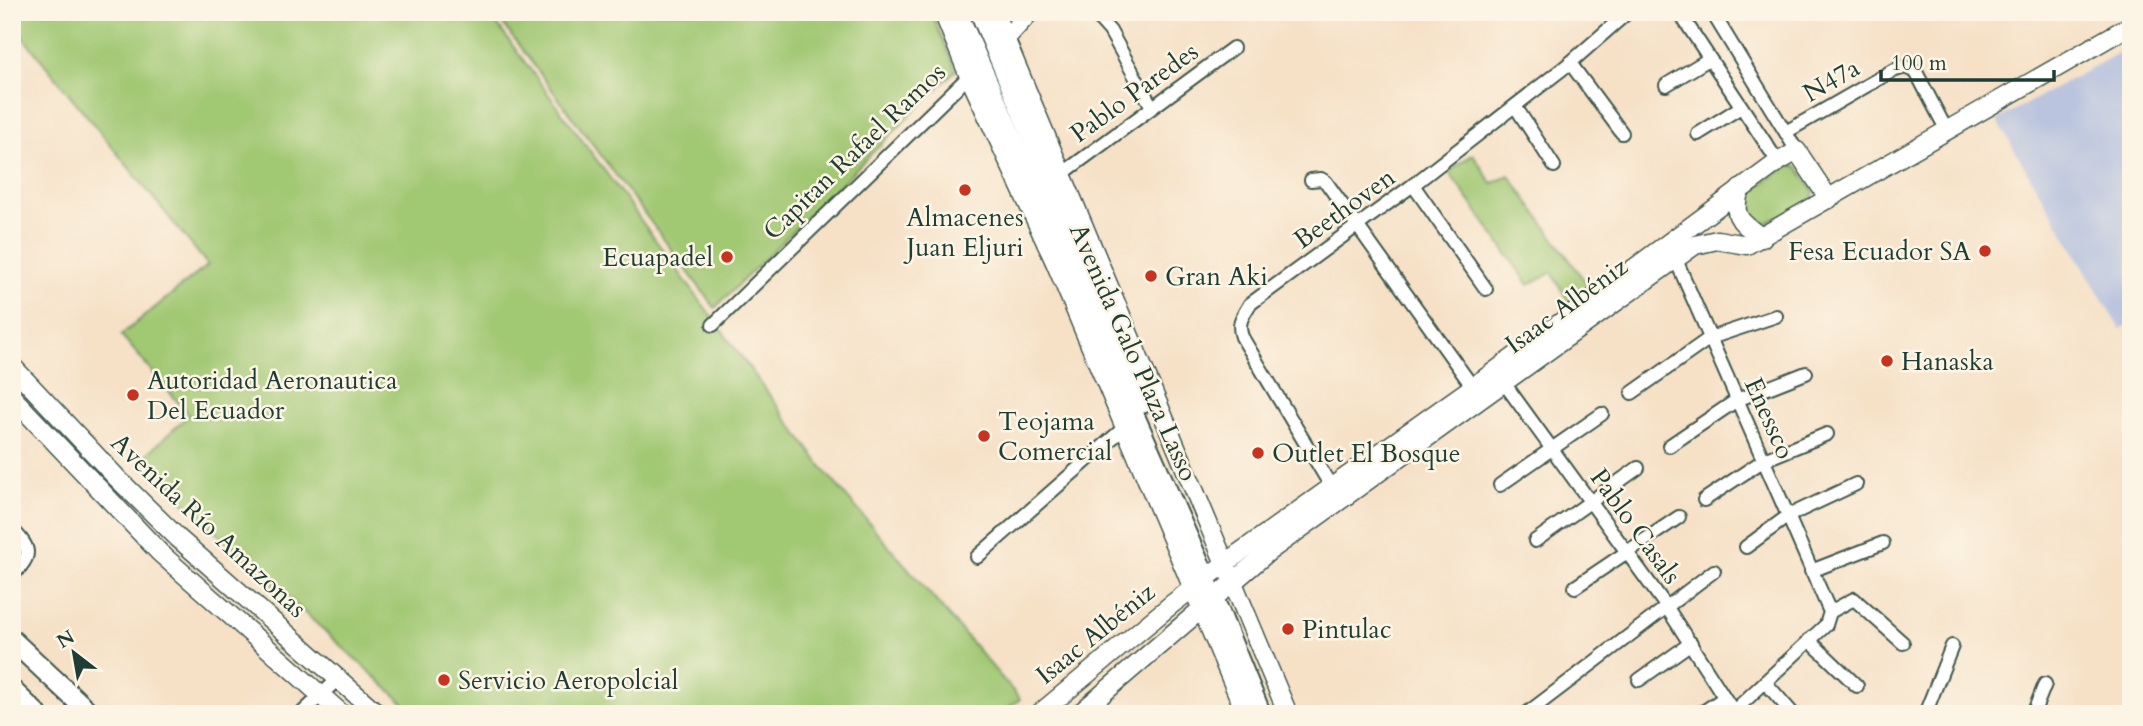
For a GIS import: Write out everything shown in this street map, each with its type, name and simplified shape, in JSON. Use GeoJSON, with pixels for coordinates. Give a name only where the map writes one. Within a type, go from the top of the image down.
{"type":"FeatureCollection","features":[{"type":"Feature","properties":{"kind":"main road","name":"Avenida Galo Plaza Lasso"},"geometry":{"type":"LineString","coordinates":[[943,12],[974,71],[1274,714]]}},
{"type":"Feature","properties":{"kind":"main road","name":"Avenida Galo Plaza Lasso"},"geometry":{"type":"LineString","coordinates":[[957,12],[974,71],[1125,427],[1288,714]]}},
{"type":"Feature","properties":{"kind":"main road","name":"Avenida Galo Plaza Lasso"},"geometry":{"type":"LineString","coordinates":[[980,12],[1000,44],[1062,173],[1261,714]]}},
{"type":"Feature","properties":{"kind":"main road","name":"Avenida Galo Plaza Lasso"},"geometry":{"type":"LineString","coordinates":[[994,12],[1000,44],[1213,584],[1246,714]]}},
{"type":"Feature","properties":{"kind":"main road","name":"Capitan Rafael Ramos"},"geometry":{"type":"LineString","coordinates":[[974,71],[1030,12]]}},
{"type":"Feature","properties":{"kind":"main road","name":"Isaac Albéniz"},"geometry":{"type":"LineString","coordinates":[[1672,251],[1717,240],[1747,245],[1762,238],[2131,25]]}},
{"type":"Feature","properties":{"kind":"main road","name":"Isaac Albéniz"},"geometry":{"type":"LineString","coordinates":[[1039,714],[1213,584],[1332,488],[1500,377],[1672,251],[1740,189],[1797,151]]}},
{"type":"Feature","properties":{"kind":"main road"},"geometry":{"type":"LineString","coordinates":[[1797,151],[1829,199]]}},
{"type":"Feature","properties":{"kind":"main road"},"geometry":{"type":"LineString","coordinates":[[1740,189],[1735,206],[1738,217],[1747,228],[1762,238]]}},
{"type":"Feature","properties":{"kind":"main road","name":"Avenida Río Amazonas"},"geometry":{"type":"LineString","coordinates":[[12,366],[117,478],[178,538],[378,714]]}},
{"type":"Feature","properties":{"kind":"main road","name":"Isaac Albéniz"},"geometry":{"type":"LineString","coordinates":[[1079,714],[1213,584],[1268,552],[1477,393]]}},
{"type":"Feature","properties":{"kind":"main road","name":"Avenida Río Amazonas"},"geometry":{"type":"LineString","coordinates":[[12,397],[160,553],[342,714]]}},
{"type":"Feature","properties":{"kind":"main road"},"geometry":{"type":"LineString","coordinates":[[104,493],[117,478]]}},
{"type":"Feature","properties":{"kind":"main road"},"geometry":{"type":"LineString","coordinates":[[12,640],[90,714]]}},
{"type":"Feature","properties":{"kind":"main road"},"geometry":{"type":"LineString","coordinates":[[12,690],[37,714]]}},
{"type":"Feature","properties":{"kind":"street"},"geometry":{"type":"LineString","coordinates":[[1093,12],[1111,31],[1152,107]]}},
{"type":"Feature","properties":{"kind":"street"},"geometry":{"type":"LineString","coordinates":[[1608,12],[1618,22]]}},
{"type":"Feature","properties":{"kind":"street","name":"Beethoven"},"geometry":{"type":"LineString","coordinates":[[1332,488],[1242,337],[1238,327],[1240,318],[1250,304],[1413,185],[1570,63],[1628,12]]}},
{"type":"Feature","properties":{"kind":"street"},"geometry":{"type":"LineString","coordinates":[[1679,12],[1778,162]]}},
{"type":"Feature","properties":{"kind":"street"},"geometry":{"type":"LineString","coordinates":[[1712,12],[1797,151]]}},
{"type":"Feature","properties":{"kind":"street","name":"Pablo Paredes"},"geometry":{"type":"LineString","coordinates":[[1062,173],[1233,48]]}},
{"type":"Feature","properties":{"kind":"street"},"geometry":{"type":"LineString","coordinates":[[1666,85],[1709,59]]}},
{"type":"Feature","properties":{"kind":"street"},"geometry":{"type":"LineString","coordinates":[[1570,63],[1622,133]]}},
{"type":"Feature","properties":{"kind":"street","name":"N47a"},"geometry":{"type":"LineString","coordinates":[[1786,132],[1892,71],[1905,67],[1916,72],[1947,131]]}},
{"type":"Feature","properties":{"kind":"street","name":"Capitan Rafael Ramos"},"geometry":{"type":"LineString","coordinates":[[713,325],[974,71]]}},
{"type":"Feature","properties":{"kind":"street"},"geometry":{"type":"LineString","coordinates":[[1515,106],[1554,166]]}},
{"type":"Feature","properties":{"kind":"street"},"geometry":{"type":"LineString","coordinates":[[1698,134],[1741,107]]}},
{"type":"Feature","properties":{"kind":"street"},"geometry":{"type":"LineString","coordinates":[[1311,180],[1321,179],[1325,182],[1477,393]]}},
{"type":"Feature","properties":{"kind":"street"},"geometry":{"type":"LineString","coordinates":[[1413,185],[1486,289]]}},
{"type":"Feature","properties":{"kind":"street","name":"Enessco"},"geometry":{"type":"LineString","coordinates":[[1672,251],[1829,612]]}},
{"type":"Feature","properties":{"kind":"street"},"geometry":{"type":"LineString","coordinates":[[1632,393],[1710,338],[1776,316]]}},
{"type":"Feature","properties":{"kind":"street"},"geometry":{"type":"LineString","coordinates":[[1670,446],[1737,400],[1806,373]]}},
{"type":"Feature","properties":{"kind":"street","name":"Pablo Casals"},"geometry":{"type":"LineString","coordinates":[[1500,377],[1666,606],[1735,713]]}},
{"type":"Feature","properties":{"kind":"street"},"geometry":{"type":"LineString","coordinates":[[1500,485],[1602,414]]}},
{"type":"Feature","properties":{"kind":"street"},"geometry":{"type":"LineString","coordinates":[[977,557],[1125,427]]}},
{"type":"Feature","properties":{"kind":"street"},"geometry":{"type":"LineString","coordinates":[[1704,499],[1763,460],[1827,434]]}},
{"type":"Feature","properties":{"kind":"street"},"geometry":{"type":"LineString","coordinates":[[1535,541],[1638,468]]}},
{"type":"Feature","properties":{"kind":"street"},"geometry":{"type":"LineString","coordinates":[[1746,547],[1788,516],[1856,484]]}},
{"type":"Feature","properties":{"kind":"street"},"geometry":{"type":"LineString","coordinates":[[1575,587],[1679,517]]}},
{"type":"Feature","properties":{"kind":"street"},"geometry":{"type":"LineString","coordinates":[[12,529],[24,542],[28,554],[25,562],[12,576]]}},
{"type":"Feature","properties":{"kind":"street"},"geometry":{"type":"LineString","coordinates":[[1811,571],[1884,543]]}},
{"type":"Feature","properties":{"kind":"street"},"geometry":{"type":"LineString","coordinates":[[1526,714],[1714,571]]}},
{"type":"Feature","properties":{"kind":"street"},"geometry":{"type":"LineString","coordinates":[[1735,713],[1826,625],[1829,612],[1854,600],[1903,643]]}},
{"type":"Feature","properties":{"kind":"street"},"geometry":{"type":"LineString","coordinates":[[1809,640],[1857,686]]}},
{"type":"Feature","properties":{"kind":"street"},"geometry":{"type":"LineString","coordinates":[[1639,680],[1691,643]]}},
{"type":"Feature","properties":{"kind":"street"},"geometry":{"type":"LineString","coordinates":[[1925,714],[1952,646]]}},
{"type":"Feature","properties":{"kind":"street"},"geometry":{"type":"LineString","coordinates":[[300,714],[338,679]]}},
{"type":"Feature","properties":{"kind":"street"},"geometry":{"type":"LineString","coordinates":[[1765,682],[1793,714]]}},
{"type":"Feature","properties":{"kind":"street"},"geometry":{"type":"LineString","coordinates":[[2033,714],[2045,684]]}},
{"type":"Feature","properties":{"kind":"street"},"geometry":{"type":"LineString","coordinates":[[1700,714],[1724,698]]}},
{"type":"Feature","properties":{"kind":"shaded area"},"geometry":{"type":"Polygon","coordinates":[[[2131,46],[2131,324],[2120,329],[1997,120],[2131,46]]]}},
{"type":"Feature","properties":{"kind":"green space"},"geometry":{"type":"Polygon","coordinates":[[[15,12],[488,12],[828,475],[1020,699],[1001,714],[416,714],[187,506],[146,455],[189,415],[121,335],[208,265],[13,25],[15,12]]]}},
{"type":"Feature","properties":{"kind":"green space"},"geometry":{"type":"Polygon","coordinates":[[[494,12],[931,12],[956,70],[715,308],[494,12]]]}},
{"type":"Feature","properties":{"kind":"green space"},"geometry":{"type":"Polygon","coordinates":[[[1473,154],[1492,184],[1509,175],[1589,287],[1569,303],[1552,272],[1529,285],[1449,172],[1473,154]]]}},
{"type":"Feature","properties":{"kind":"green space"},"geometry":{"type":"Polygon","coordinates":[[[1790,165],[1798,167],[1814,192],[1811,201],[1764,224],[1752,222],[1746,204],[1750,196],[1764,182],[1790,165]]]}},
{"type":"Feature","properties":{"kind":"place","name":"Almacenes Juan Eljuri"},"geometry":{"type":"Point","coordinates":[965,190]}},
{"type":"Feature","properties":{"kind":"place","name":"Fesa Ecuador SA"},"geometry":{"type":"Point","coordinates":[1985,251]}},
{"type":"Feature","properties":{"kind":"place","name":"Ecuapadel"},"geometry":{"type":"Point","coordinates":[727,257]}},
{"type":"Feature","properties":{"kind":"place","name":"Gran Aki"},"geometry":{"type":"Point","coordinates":[1151,276]}},
{"type":"Feature","properties":{"kind":"place","name":"Hanaska"},"geometry":{"type":"Point","coordinates":[1887,361]}},
{"type":"Feature","properties":{"kind":"place","name":"Autoridad Aeronautica Del Ecuador"},"geometry":{"type":"Point","coordinates":[133,395]}},
{"type":"Feature","properties":{"kind":"place","name":"Teojama Comercial"},"geometry":{"type":"Point","coordinates":[984,436]}},
{"type":"Feature","properties":{"kind":"place","name":"Outlet El Bosque"},"geometry":{"type":"Point","coordinates":[1258,453]}},
{"type":"Feature","properties":{"kind":"place","name":"Pintulac"},"geometry":{"type":"Point","coordinates":[1288,629]}},
{"type":"Feature","properties":{"kind":"place","name":"Servicio Aeropolcial"},"geometry":{"type":"Point","coordinates":[444,680]}}]}
